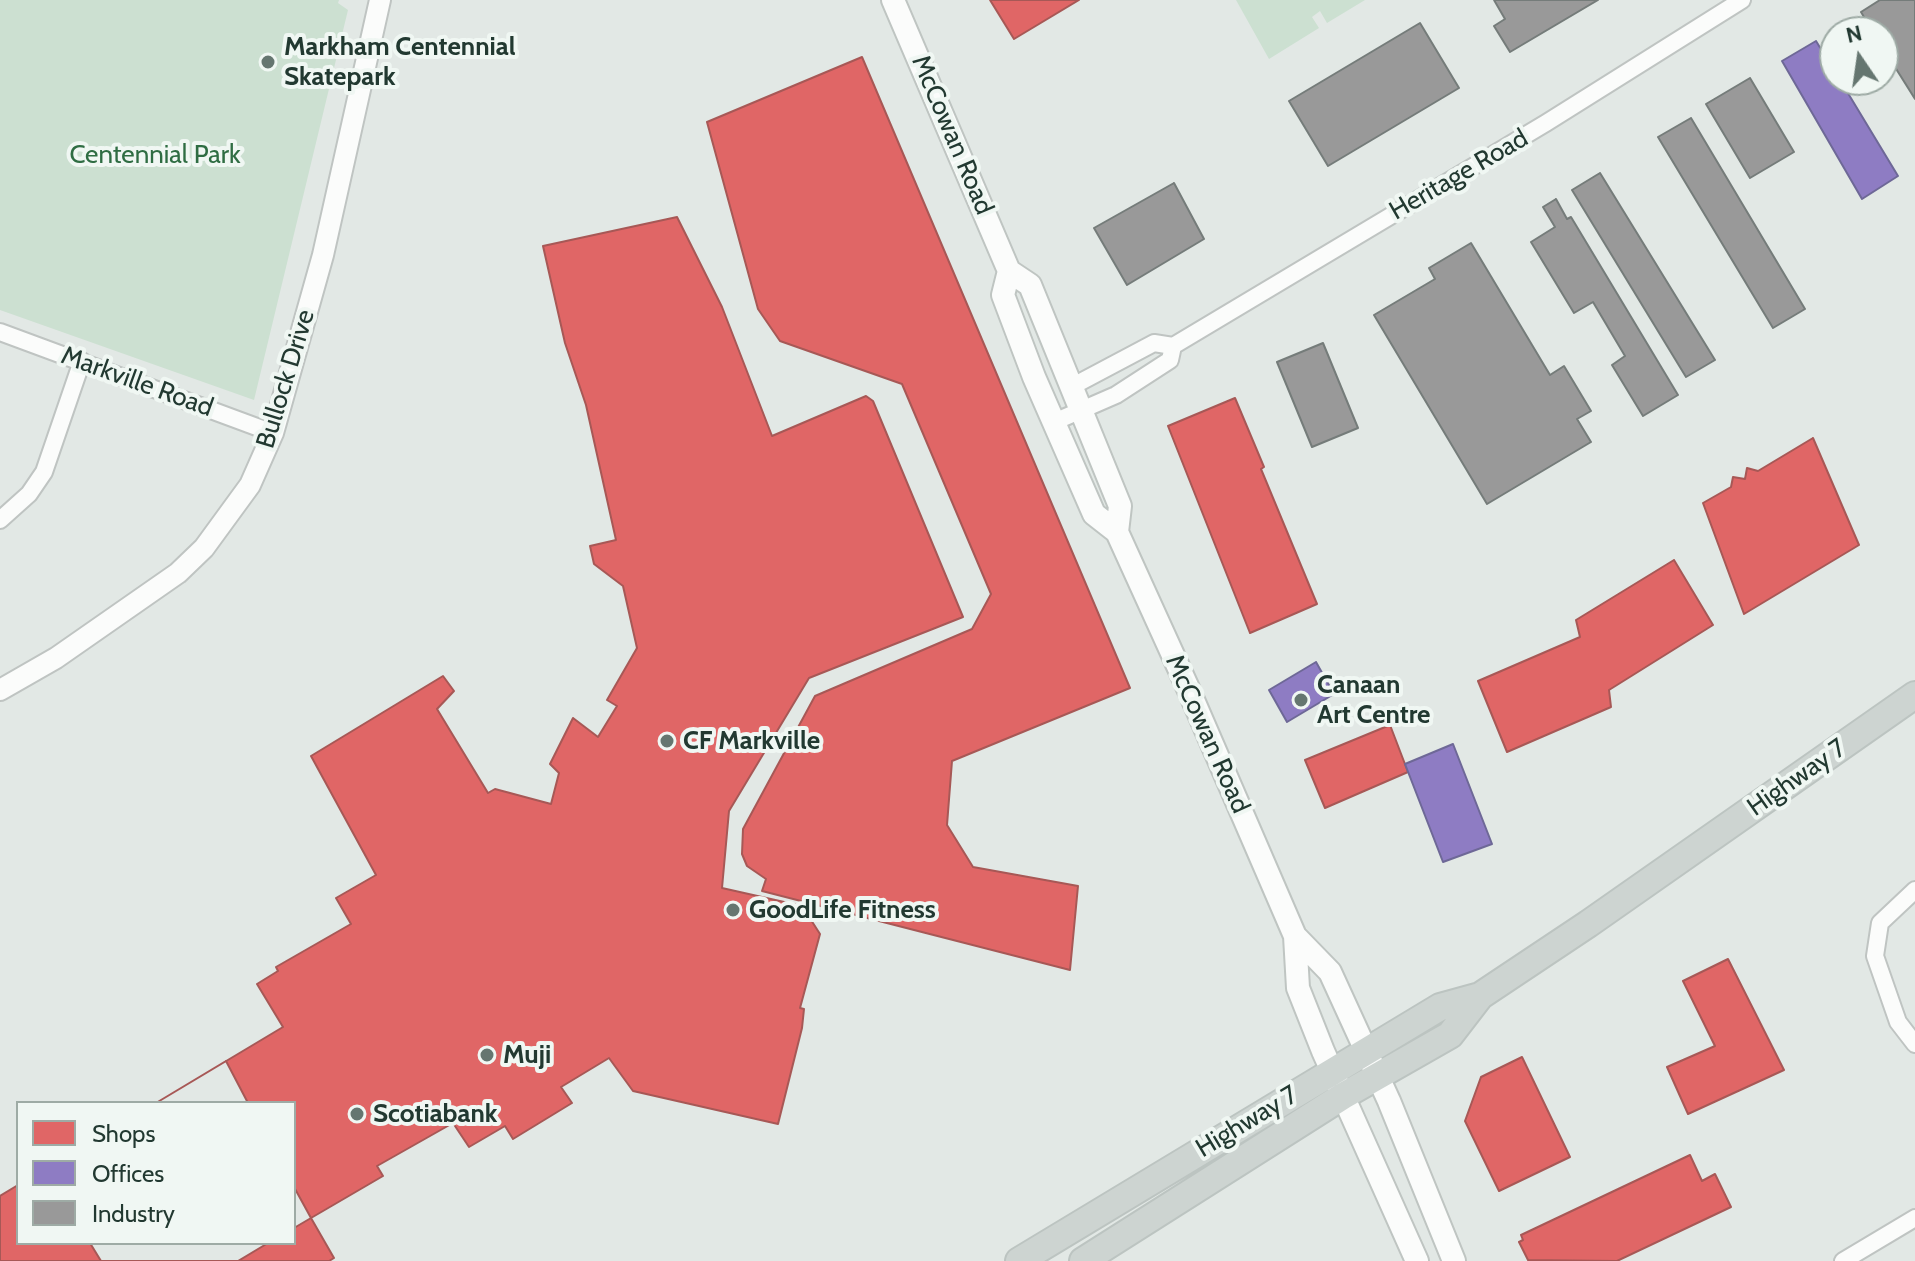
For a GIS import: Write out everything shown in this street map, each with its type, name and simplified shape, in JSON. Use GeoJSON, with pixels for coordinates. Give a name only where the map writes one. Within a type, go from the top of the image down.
{"type":"FeatureCollection","features":[{"type":"Feature","properties":{"kind":"main road","name":"McCowan Road"},"geometry":{"type":"LineString","coordinates":[[893,0],[1009,271],[1030,285],[1120,506],[1117,532]]}},
{"type":"Feature","properties":{"kind":"main road","name":"McCowan Road"},"geometry":{"type":"LineString","coordinates":[[1009,271],[1003,295],[1094,514],[1117,532],[1295,936],[1330,972],[1378,1077],[1454,1261]]}},
{"type":"Feature","properties":{"kind":"main road","name":"Highway 7"},"geometry":{"type":"LineString","coordinates":[[1019,1261],[1440,1007],[1480,996],[1915,695]]}},
{"type":"Feature","properties":{"kind":"main road","name":"McCowan Road"},"geometry":{"type":"LineString","coordinates":[[1295,936],[1298,988],[1417,1261]]}},
{"type":"Feature","properties":{"kind":"main road","name":"Highway 7"},"geometry":{"type":"LineString","coordinates":[[1083,1261],[1343,1096],[1450,1035],[1480,996]]}},
{"type":"Feature","properties":{"kind":"street","name":"Bullock Drive"},"geometry":{"type":"LineString","coordinates":[[0,690],[56,658],[178,573],[228,519],[250,485],[273,433],[323,255],[380,0]]}},
{"type":"Feature","properties":{"kind":"street","name":"Heritage Road"},"geometry":{"type":"LineString","coordinates":[[1071,387],[1154,343],[1173,346],[1546,123],[1742,0]]}},
{"type":"Feature","properties":{"kind":"street","name":"Markville Road"},"geometry":{"type":"LineString","coordinates":[[0,332],[273,433]]}},
{"type":"Feature","properties":{"kind":"street","name":"Heritage Road"},"geometry":{"type":"LineString","coordinates":[[1054,422],[1116,395],[1170,360],[1173,346]]}},
{"type":"Feature","properties":{"kind":"street"},"geometry":{"type":"LineString","coordinates":[[0,520],[29,494],[44,472],[82,361]]}},
{"type":"Feature","properties":{"kind":"street"},"geometry":{"type":"LineString","coordinates":[[1915,890],[1880,923],[1875,956],[1898,1022],[1915,1044]]}},
{"type":"Feature","properties":{"kind":"street"},"geometry":{"type":"LineString","coordinates":[[1843,1261],[1915,1218]]}},
{"type":"Feature","properties":{"kind":"green space","name":"Centennial Park"},"geometry":{"type":"Polygon","coordinates":[[[0,0],[339,0],[338,3],[348,10],[254,400],[0,310],[0,0]]]}},
{"type":"Feature","properties":{"kind":"green space"},"geometry":{"type":"Polygon","coordinates":[[[1236,0],[1365,0],[1327,23],[1320,11],[1312,17],[1319,28],[1269,59],[1236,0]]]}},
{"type":"Feature","properties":{"kind":"building: Shops"},"geometry":{"type":"Polygon","coordinates":[[[990,0],[1079,0],[1014,39],[990,0]]]}},
{"type":"Feature","properties":{"kind":"building: Shops"},"geometry":{"type":"Polygon","coordinates":[[[862,57],[1130,688],[952,761],[947,825],[973,867],[1078,886],[1070,970],[762,891],[766,879],[747,866],[742,854],[743,829],[815,696],[972,629],[991,594],[902,384],[780,341],[758,309],[707,122],[862,57]]]}},
{"type":"Feature","properties":{"kind":"building: Shops","name":"CF Markville"},"geometry":{"type":"Polygon","coordinates":[[[677,217],[722,307],[772,436],[866,396],[873,401],[963,617],[809,678],[729,811],[722,888],[802,906],[820,934],[800,1008],[804,1009],[802,1028],[778,1124],[633,1091],[609,1058],[561,1087],[572,1103],[513,1139],[505,1126],[469,1147],[453,1123],[377,1166],[383,1176],[311,1218],[334,1258],[329,1261],[0,1261],[0,1196],[16,1186],[16,1245],[296,1245],[296,1101],[159,1101],[283,1027],[257,984],[278,971],[276,967],[351,924],[336,898],[376,875],[311,756],[443,676],[454,691],[437,709],[488,793],[495,789],[551,804],[559,773],[550,764],[573,718],[598,737],[617,706],[607,700],[637,648],[623,586],[594,564],[590,546],[616,540],[586,405],[565,343],[543,246],[677,217]]]}},
{"type":"Feature","properties":{"kind":"building: Shops"},"geometry":{"type":"Polygon","coordinates":[[[1235,398],[1317,604],[1250,633],[1168,426],[1235,398]]]}},
{"type":"Feature","properties":{"kind":"building: Shops"},"geometry":{"type":"Polygon","coordinates":[[[1813,438],[1859,545],[1744,614],[1703,503],[1731,487],[1733,477],[1745,479],[1747,468],[1758,471],[1813,438]]]}},
{"type":"Feature","properties":{"kind":"building: Shops"},"geometry":{"type":"Polygon","coordinates":[[[1674,560],[1713,625],[1609,690],[1611,707],[1507,752],[1478,681],[1580,637],[1576,620],[1674,560]]]}},
{"type":"Feature","properties":{"kind":"building: Shops"},"geometry":{"type":"Polygon","coordinates":[[[1390,725],[1408,772],[1325,808],[1305,760],[1390,725]]]}},
{"type":"Feature","properties":{"kind":"building: Shops"},"geometry":{"type":"Polygon","coordinates":[[[1728,959],[1784,1070],[1688,1114],[1667,1067],[1715,1046],[1683,981],[1728,959]]]}},
{"type":"Feature","properties":{"kind":"building: Shops"},"geometry":{"type":"Polygon","coordinates":[[[1522,1057],[1570,1157],[1499,1191],[1465,1121],[1481,1077],[1522,1057]]]}},
{"type":"Feature","properties":{"kind":"building: Shops"},"geometry":{"type":"Polygon","coordinates":[[[226,1061],[247,1101],[159,1101],[226,1061]]]}},
{"type":"Feature","properties":{"kind":"building: Shops"},"geometry":{"type":"Polygon","coordinates":[[[1690,1155],[1702,1181],[1715,1174],[1731,1207],[1617,1261],[1528,1260],[1519,1242],[1523,1240],[1521,1235],[1690,1155]]]}},
{"type":"Feature","properties":{"kind":"building: Shops"},"geometry":{"type":"Polygon","coordinates":[[[296,1191],[311,1218],[296,1227],[296,1191]]]}},
{"type":"Feature","properties":{"kind":"building: Shops"},"geometry":{"type":"Polygon","coordinates":[[[91,1245],[265,1245],[238,1261],[101,1261],[91,1245]]]}},
{"type":"Feature","properties":{"kind":"building: Offices"},"geometry":{"type":"Polygon","coordinates":[[[1816,41],[1819,46],[1819,96],[1850,96],[1898,176],[1862,199],[1782,61],[1816,41]]]}},
{"type":"Feature","properties":{"kind":"building: Offices"},"geometry":{"type":"Polygon","coordinates":[[[1316,662],[1334,694],[1287,722],[1269,690],[1316,662]]]}},
{"type":"Feature","properties":{"kind":"building: Offices"},"geometry":{"type":"Polygon","coordinates":[[[1453,744],[1492,844],[1443,862],[1405,764],[1453,744]]]}},
{"type":"Feature","properties":{"kind":"building: Industry"},"geometry":{"type":"Polygon","coordinates":[[[1494,0],[1598,0],[1510,52],[1494,26],[1505,19],[1494,0]]]}},
{"type":"Feature","properties":{"kind":"building: Industry"},"geometry":{"type":"Polygon","coordinates":[[[1880,0],[1915,0],[1915,99],[1899,74],[1899,16],[1863,16],[1861,12],[1880,0]]]}},
{"type":"Feature","properties":{"kind":"building: Industry"},"geometry":{"type":"Polygon","coordinates":[[[1420,23],[1459,88],[1328,166],[1289,101],[1420,23]]]}},
{"type":"Feature","properties":{"kind":"building: Industry"},"geometry":{"type":"Polygon","coordinates":[[[1750,78],[1794,152],[1750,178],[1706,104],[1750,78]]]}},
{"type":"Feature","properties":{"kind":"building: Industry"},"geometry":{"type":"Polygon","coordinates":[[[1691,118],[1805,309],[1773,328],[1658,137],[1691,118]]]}},
{"type":"Feature","properties":{"kind":"building: Industry"},"geometry":{"type":"Polygon","coordinates":[[[1600,173],[1715,360],[1686,377],[1572,190],[1600,173]]]}},
{"type":"Feature","properties":{"kind":"building: Industry"},"geometry":{"type":"Polygon","coordinates":[[[1174,183],[1204,239],[1127,285],[1094,228],[1174,183]]]}},
{"type":"Feature","properties":{"kind":"building: Industry"},"geometry":{"type":"Polygon","coordinates":[[[1556,199],[1567,219],[1571,217],[1678,395],[1643,416],[1612,365],[1625,356],[1593,302],[1574,313],[1531,242],[1555,227],[1543,207],[1556,199]]]}},
{"type":"Feature","properties":{"kind":"building: Industry"},"geometry":{"type":"Polygon","coordinates":[[[1471,243],[1550,375],[1564,366],[1591,411],[1577,419],[1591,442],[1487,504],[1374,315],[1435,279],[1429,268],[1471,243]]]}},
{"type":"Feature","properties":{"kind":"building: Industry"},"geometry":{"type":"Polygon","coordinates":[[[1323,343],[1358,428],[1312,447],[1277,362],[1323,343]]]}},
{"type":"Feature","properties":{"kind":"place","name":"Markham Centennial Skatepark"},"geometry":{"type":"Point","coordinates":[268,62]}},
{"type":"Feature","properties":{"kind":"place","name":"Canaan Art Centre"},"geometry":{"type":"Point","coordinates":[1301,700]}},
{"type":"Feature","properties":{"kind":"place","name":"CF Markville"},"geometry":{"type":"Point","coordinates":[667,741]}},
{"type":"Feature","properties":{"kind":"place","name":"GoodLife Fitness"},"geometry":{"type":"Point","coordinates":[733,910]}},
{"type":"Feature","properties":{"kind":"place","name":"Muji"},"geometry":{"type":"Point","coordinates":[487,1055]}},
{"type":"Feature","properties":{"kind":"place","name":"Scotiabank"},"geometry":{"type":"Point","coordinates":[357,1114]}}]}
